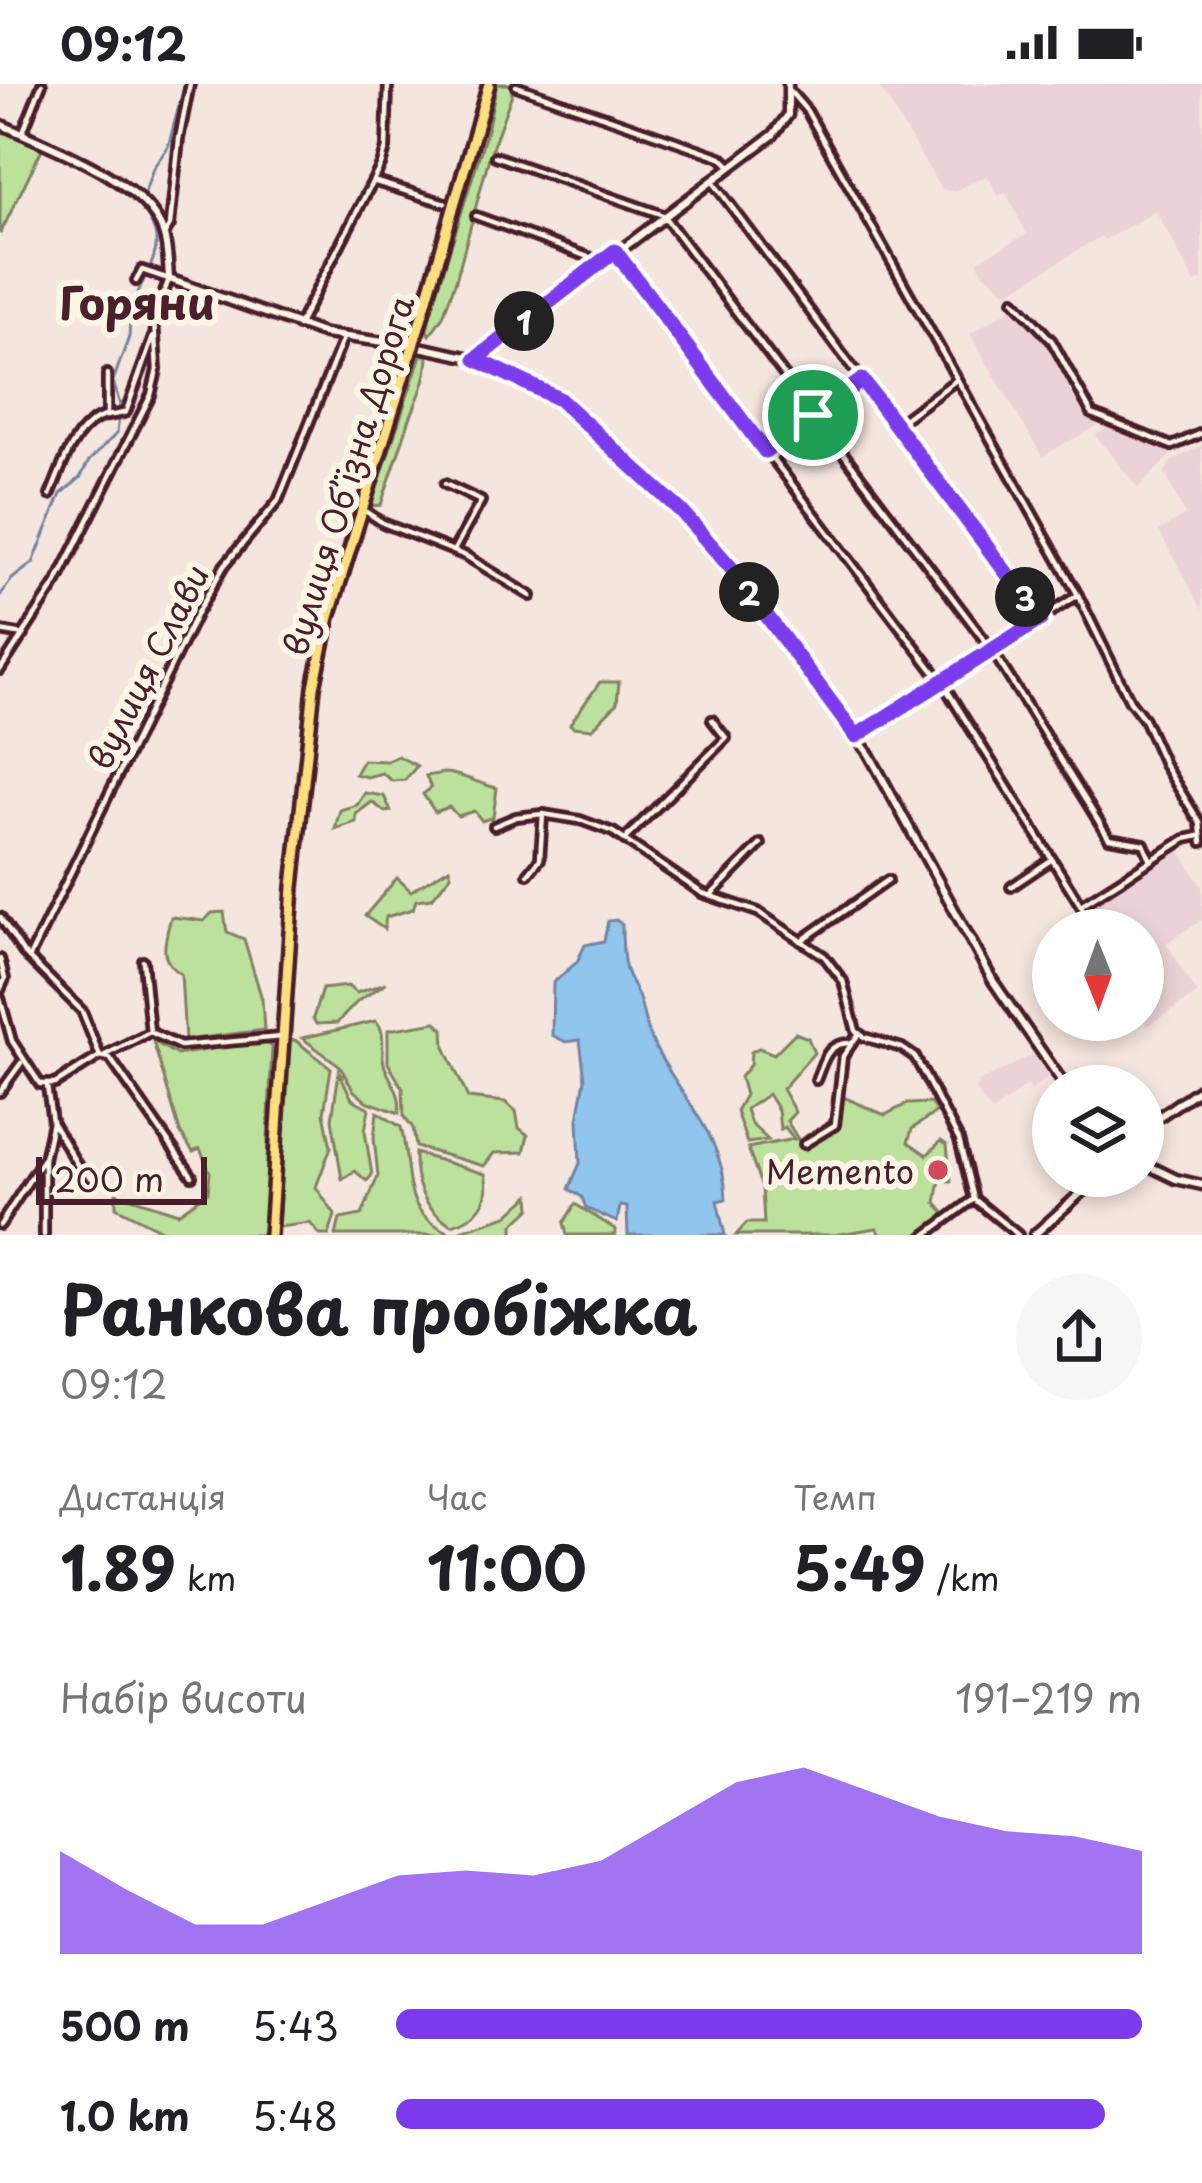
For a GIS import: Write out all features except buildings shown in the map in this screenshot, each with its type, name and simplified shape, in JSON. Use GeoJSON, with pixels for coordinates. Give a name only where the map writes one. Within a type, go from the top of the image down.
{"type":"FeatureCollection","features":[{"type":"Feature","properties":{"kind":"highway","name":"вулиця Обʼїзна Дорога"},"geometry":{"type":"LineString","coordinates":[[270,1235],[293,887],[314,687],[328,617],[469,164],[488,84]]}},
{"type":"Feature","properties":{"kind":"street"},"geometry":{"type":"LineString","coordinates":[[22,134],[42,84]]}},
{"type":"Feature","properties":{"kind":"street"},"geometry":{"type":"LineString","coordinates":[[164,235],[170,225],[178,139],[190,84]]}},
{"type":"Feature","properties":{"kind":"street"},"geometry":{"type":"LineString","coordinates":[[298,326],[385,153],[388,84]]}},
{"type":"Feature","properties":{"kind":"street"},"geometry":{"type":"LineString","coordinates":[[516,86],[721,157],[730,166]]}},
{"type":"Feature","properties":{"kind":"street"},"geometry":{"type":"LineString","coordinates":[[476,359],[783,124],[788,115],[788,87]]}},
{"type":"Feature","properties":{"kind":"street"},"geometry":{"type":"LineString","coordinates":[[788,87],[807,111],[1200,823],[1201,839],[1186,839],[1081,905]]}},
{"type":"Feature","properties":{"kind":"street"},"geometry":{"type":"LineString","coordinates":[[0,124],[65,151],[101,172],[147,209],[164,235],[169,279],[156,310],[157,370],[151,395],[57,582],[0,670]]}},
{"type":"Feature","properties":{"kind":"street"},"geometry":{"type":"LineString","coordinates":[[495,156],[663,215],[992,650],[1109,838],[1144,844],[1150,861]]}},
{"type":"Feature","properties":{"kind":"street"},"geometry":{"type":"LineString","coordinates":[[712,180],[1041,619]]}},
{"type":"Feature","properties":{"kind":"street"},"geometry":{"type":"LineString","coordinates":[[374,182],[445,203]]}},
{"type":"Feature","properties":{"kind":"street"},"geometry":{"type":"LineString","coordinates":[[476,216],[602,262]]}},
{"type":"Feature","properties":{"kind":"street"},"geometry":{"type":"LineString","coordinates":[[615,251],[942,682],[1083,909]]}},
{"type":"Feature","properties":{"kind":"street"},"geometry":{"type":"LineString","coordinates":[[136,281],[142,270],[298,326],[406,345]]}},
{"type":"Feature","properties":{"kind":"street"},"geometry":{"type":"LineString","coordinates":[[1014,300],[1052,341],[1092,414],[1172,446],[1202,434]]}},
{"type":"Feature","properties":{"kind":"street","name":"вулиця Слави"},"geometry":{"type":"LineString","coordinates":[[29,958],[197,613],[224,566],[284,487],[344,336]]}},
{"type":"Feature","properties":{"kind":"street"},"geometry":{"type":"LineString","coordinates":[[50,495],[70,448],[98,418],[118,416],[131,399],[154,337]]}},
{"type":"Feature","properties":{"kind":"street"},"geometry":{"type":"LineString","coordinates":[[420,347],[476,359],[559,399],[682,512],[732,569],[856,736],[894,795],[993,981],[1051,1065]]}},
{"type":"Feature","properties":{"kind":"street"},"geometry":{"type":"LineString","coordinates":[[107,374],[107,416]]}},
{"type":"Feature","properties":{"kind":"street"},"geometry":{"type":"LineString","coordinates":[[765,451],[862,380]]}},
{"type":"Feature","properties":{"kind":"street"},"geometry":{"type":"LineString","coordinates":[[896,425],[955,381]]}},
{"type":"Feature","properties":{"kind":"street"},"geometry":{"type":"LineString","coordinates":[[445,484],[482,501],[454,550]]}},
{"type":"Feature","properties":{"kind":"street"},"geometry":{"type":"LineString","coordinates":[[362,508],[383,524],[454,550],[531,596]]}},
{"type":"Feature","properties":{"kind":"street"},"geometry":{"type":"LineString","coordinates":[[856,736],[1078,596]]}},
{"type":"Feature","properties":{"kind":"street"},"geometry":{"type":"LineString","coordinates":[[0,631],[24,635]]}},
{"type":"Feature","properties":{"kind":"street"},"geometry":{"type":"LineString","coordinates":[[626,838],[726,738],[712,721]]}},
{"type":"Feature","properties":{"kind":"street"},"geometry":{"type":"LineString","coordinates":[[528,874],[540,859],[543,814]]}},
{"type":"Feature","properties":{"kind":"street"},"geometry":{"type":"LineString","coordinates":[[494,826],[543,814],[580,820],[626,838],[678,878],[711,895],[751,908],[831,961],[859,1034]]}},
{"type":"Feature","properties":{"kind":"street"},"geometry":{"type":"LineString","coordinates":[[711,895],[761,844]]}},
{"type":"Feature","properties":{"kind":"street"},"geometry":{"type":"LineString","coordinates":[[1011,887],[1053,859]]}},
{"type":"Feature","properties":{"kind":"street"},"geometry":{"type":"LineString","coordinates":[[801,941],[888,880]]}},
{"type":"Feature","properties":{"kind":"street"},"geometry":{"type":"LineString","coordinates":[[0,917],[29,958],[69,995],[89,1022],[103,1055],[192,1176]]}},
{"type":"Feature","properties":{"kind":"street"},"geometry":{"type":"LineString","coordinates":[[0,959],[5,1025],[22,1062],[40,1084],[47,1086],[150,1032]]}},
{"type":"Feature","properties":{"kind":"street"},"geometry":{"type":"LineString","coordinates":[[143,961],[150,1032]]}},
{"type":"Feature","properties":{"kind":"street"},"geometry":{"type":"LineString","coordinates":[[150,1032],[180,1046],[282,1036]]}},
{"type":"Feature","properties":{"kind":"street"},"geometry":{"type":"LineString","coordinates":[[804,1144],[835,1125],[842,1061],[859,1034]]}},
{"type":"Feature","properties":{"kind":"street"},"geometry":{"type":"LineString","coordinates":[[859,1034],[908,1050],[919,1062],[959,1140],[974,1198],[1018,1235]]}},
{"type":"Feature","properties":{"kind":"street"},"geometry":{"type":"LineString","coordinates":[[816,1080],[828,1050],[850,1043]]}},
{"type":"Feature","properties":{"kind":"street"},"geometry":{"type":"LineString","coordinates":[[0,1092],[22,1062]]}},
{"type":"Feature","properties":{"kind":"street"},"geometry":{"type":"LineString","coordinates":[[44,1235],[44,1159],[52,1122],[47,1086]]}},
{"type":"Feature","properties":{"kind":"street"},"geometry":{"type":"LineString","coordinates":[[1164,1114],[1202,1088]]}},
{"type":"Feature","properties":{"kind":"street"},"geometry":{"type":"LineString","coordinates":[[52,1122],[78,1166],[94,1180]]}},
{"type":"Feature","properties":{"kind":"street"},"geometry":{"type":"LineString","coordinates":[[0,1225],[44,1159]]}},
{"type":"Feature","properties":{"kind":"street"},"geometry":{"type":"LineString","coordinates":[[1164,1173],[1202,1185]]}},
{"type":"Feature","properties":{"kind":"street"},"geometry":{"type":"LineString","coordinates":[[1034,1235],[1077,1197]]}},
{"type":"Feature","properties":{"kind":"street"},"geometry":{"type":"LineString","coordinates":[[926,1235],[974,1198]]}},
{"type":"Feature","properties":{"kind":"shaded area"},"geometry":{"type":"Polygon","coordinates":[[[878,84],[1202,84],[1202,279],[1195,283],[1156,211],[1104,240],[1101,236],[1008,293],[977,261],[1027,234],[1006,193],[999,196],[987,175],[954,191],[941,189],[878,84]]]}},
{"type":"Feature","properties":{"kind":"shaded area"},"geometry":{"type":"Polygon","coordinates":[[[1012,308],[1033,324],[1085,417],[1101,424],[1042,456],[970,334],[1012,308]]]}},
{"type":"Feature","properties":{"kind":"shaded area"},"geometry":{"type":"Polygon","coordinates":[[[1105,429],[1173,453],[1138,488],[1095,435],[1105,429]]]}},
{"type":"Feature","properties":{"kind":"shaded area"},"geometry":{"type":"Polygon","coordinates":[[[1202,445],[1202,609],[1159,531],[1185,515],[1165,473],[1170,462],[1202,445]]]}},
{"type":"Feature","properties":{"kind":"shaded area"},"geometry":{"type":"Polygon","coordinates":[[[1180,851],[1202,887],[1202,920],[1166,943],[1197,994],[1164,1015],[1164,909],[1088,908],[1180,851]]]}},
{"type":"Feature","properties":{"kind":"shaded area"},"geometry":{"type":"Polygon","coordinates":[[[1034,1054],[1041,1065],[1032,1065],[1032,1089],[1027,1085],[992,1112],[975,1090],[979,1082],[1034,1054]]]}},
{"type":"Feature","properties":{"kind":"green space"},"geometry":{"type":"Polygon","coordinates":[[[497,84],[510,84],[512,94],[490,154],[456,280],[443,316],[430,335],[431,311],[497,84]]]}},
{"type":"Feature","properties":{"kind":"green space"},"geometry":{"type":"Polygon","coordinates":[[[0,130],[43,147],[0,234],[0,130]]]}},
{"type":"Feature","properties":{"kind":"green space"},"geometry":{"type":"Polygon","coordinates":[[[421,355],[428,355],[422,389],[381,505],[371,506],[421,355]]]}},
{"type":"Feature","properties":{"kind":"green space"},"geometry":{"type":"Polygon","coordinates":[[[600,682],[619,682],[617,703],[592,729],[573,727],[570,724],[600,682]]]}},
{"type":"Feature","properties":{"kind":"green space"},"geometry":{"type":"Polygon","coordinates":[[[398,756],[417,766],[405,780],[392,781],[382,773],[355,774],[363,760],[387,761],[398,756]]]}},
{"type":"Feature","properties":{"kind":"green space"},"geometry":{"type":"Polygon","coordinates":[[[444,773],[497,788],[493,817],[482,821],[474,811],[458,816],[449,807],[435,812],[423,794],[431,788],[426,776],[444,773]]]}},
{"type":"Feature","properties":{"kind":"green space"},"geometry":{"type":"Polygon","coordinates":[[[365,793],[384,796],[391,811],[372,802],[356,814],[356,822],[335,829],[340,810],[357,805],[365,793]]]}},
{"type":"Feature","properties":{"kind":"green space"},"geometry":{"type":"Polygon","coordinates":[[[449,868],[451,875],[432,898],[416,900],[413,909],[386,917],[384,929],[365,916],[397,878],[411,891],[449,868]]]}},
{"type":"Feature","properties":{"kind":"green space"},"geometry":{"type":"Polygon","coordinates":[[[224,912],[227,932],[244,939],[262,999],[264,1030],[185,1040],[181,974],[168,963],[165,949],[171,917],[204,921],[212,913],[224,912]]]}},
{"type":"Feature","properties":{"kind":"green space"},"geometry":{"type":"Polygon","coordinates":[[[386,983],[358,1001],[337,1023],[316,1024],[313,1018],[322,989],[348,986],[356,993],[386,983]]]}},
{"type":"Feature","properties":{"kind":"green space"},"geometry":{"type":"Polygon","coordinates":[[[376,1021],[382,1031],[385,1067],[398,1094],[399,1113],[366,1101],[354,1091],[339,1065],[302,1038],[376,1021]]]}},
{"type":"Feature","properties":{"kind":"green space"},"geometry":{"type":"Polygon","coordinates":[[[436,1022],[444,1029],[445,1047],[468,1098],[505,1102],[516,1111],[519,1128],[528,1135],[524,1152],[494,1153],[484,1166],[416,1147],[413,1128],[404,1116],[403,1089],[388,1063],[388,1030],[436,1022]]]}},
{"type":"Feature","properties":{"kind":"green space"},"geometry":{"type":"Polygon","coordinates":[[[795,1033],[808,1038],[814,1053],[782,1089],[795,1112],[787,1121],[802,1146],[838,1125],[841,1096],[885,1115],[907,1104],[931,1103],[936,1112],[912,1129],[908,1142],[927,1155],[941,1141],[947,1145],[951,1181],[940,1180],[936,1203],[946,1215],[917,1235],[881,1235],[877,1228],[834,1235],[736,1235],[747,1223],[764,1223],[762,1188],[748,1148],[794,1139],[785,1127],[780,1129],[778,1110],[768,1094],[746,1109],[751,1124],[768,1140],[747,1143],[736,1111],[745,1095],[740,1077],[750,1065],[751,1052],[759,1048],[774,1054],[795,1033]]]}},
{"type":"Feature","properties":{"kind":"green space"},"geometry":{"type":"Polygon","coordinates":[[[295,1040],[331,1068],[324,1113],[331,1147],[316,1187],[335,1215],[329,1235],[320,1235],[310,1223],[278,1227],[288,1041],[295,1040]]]}},
{"type":"Feature","properties":{"kind":"green space"},"geometry":{"type":"Polygon","coordinates":[[[153,1041],[177,1055],[265,1041],[272,1047],[264,1230],[260,1235],[171,1235],[116,1207],[116,1193],[178,1213],[208,1192],[210,1172],[200,1149],[193,1152],[180,1132],[153,1041]]]}},
{"type":"Feature","properties":{"kind":"green space"},"geometry":{"type":"Polygon","coordinates":[[[339,1072],[352,1099],[369,1108],[365,1131],[372,1175],[367,1181],[355,1171],[342,1179],[332,1119],[339,1072]]]}},
{"type":"Feature","properties":{"kind":"green space"},"geometry":{"type":"Polygon","coordinates":[[[377,1112],[401,1127],[416,1205],[437,1226],[456,1235],[336,1235],[340,1219],[362,1215],[378,1176],[377,1112]]]}},
{"type":"Feature","properties":{"kind":"green space"},"geometry":{"type":"Polygon","coordinates":[[[415,1153],[485,1174],[484,1200],[475,1213],[452,1225],[434,1212],[419,1186],[415,1153]]]}},
{"type":"Feature","properties":{"kind":"green space"},"geometry":{"type":"Polygon","coordinates":[[[530,1195],[531,1208],[513,1225],[513,1235],[464,1235],[461,1231],[507,1216],[530,1195]]]}},
{"type":"Feature","properties":{"kind":"green space"},"geometry":{"type":"Polygon","coordinates":[[[575,1204],[615,1229],[615,1235],[567,1235],[564,1223],[575,1204]]]}},
{"type":"Feature","properties":{"kind":"water"},"geometry":{"type":"Polygon","coordinates":[[[608,921],[622,924],[626,970],[651,1038],[718,1157],[726,1199],[717,1201],[725,1235],[628,1235],[627,1207],[620,1206],[617,1222],[586,1208],[582,1197],[569,1189],[580,1163],[578,1119],[585,1079],[580,1040],[566,1042],[552,1035],[553,983],[577,962],[585,945],[604,941],[608,921]]]}},
{"type":"Feature","properties":{"kind":"waterway"},"geometry":{"type":"LineString","coordinates":[[143,198],[153,168],[168,147],[185,84]]}},
{"type":"Feature","properties":{"kind":"waterway"},"geometry":{"type":"LineString","coordinates":[[143,209],[156,237],[150,267]]}},
{"type":"Feature","properties":{"kind":"waterway"},"geometry":{"type":"LineString","coordinates":[[0,596],[33,563],[61,494],[117,433],[120,405],[113,381],[129,337],[131,306],[147,273]]}},
{"type":"Feature","properties":{"kind":"place","name":"Memento"},"geometry":{"type":"Point","coordinates":[938,1170]}},
{"type":"Feature","properties":{"kind":"district","name":"Горяни"},"geometry":{"type":"Point","coordinates":[137,301]}},
{"type":"Feature","properties":{"kind":"route"},"geometry":{"type":"LineString","coordinates":[[615,251],[765,451],[813,415],[862,380],[1041,619],[856,736],[732,569],[682,512],[559,399],[476,359],[615,251]]}}]}
